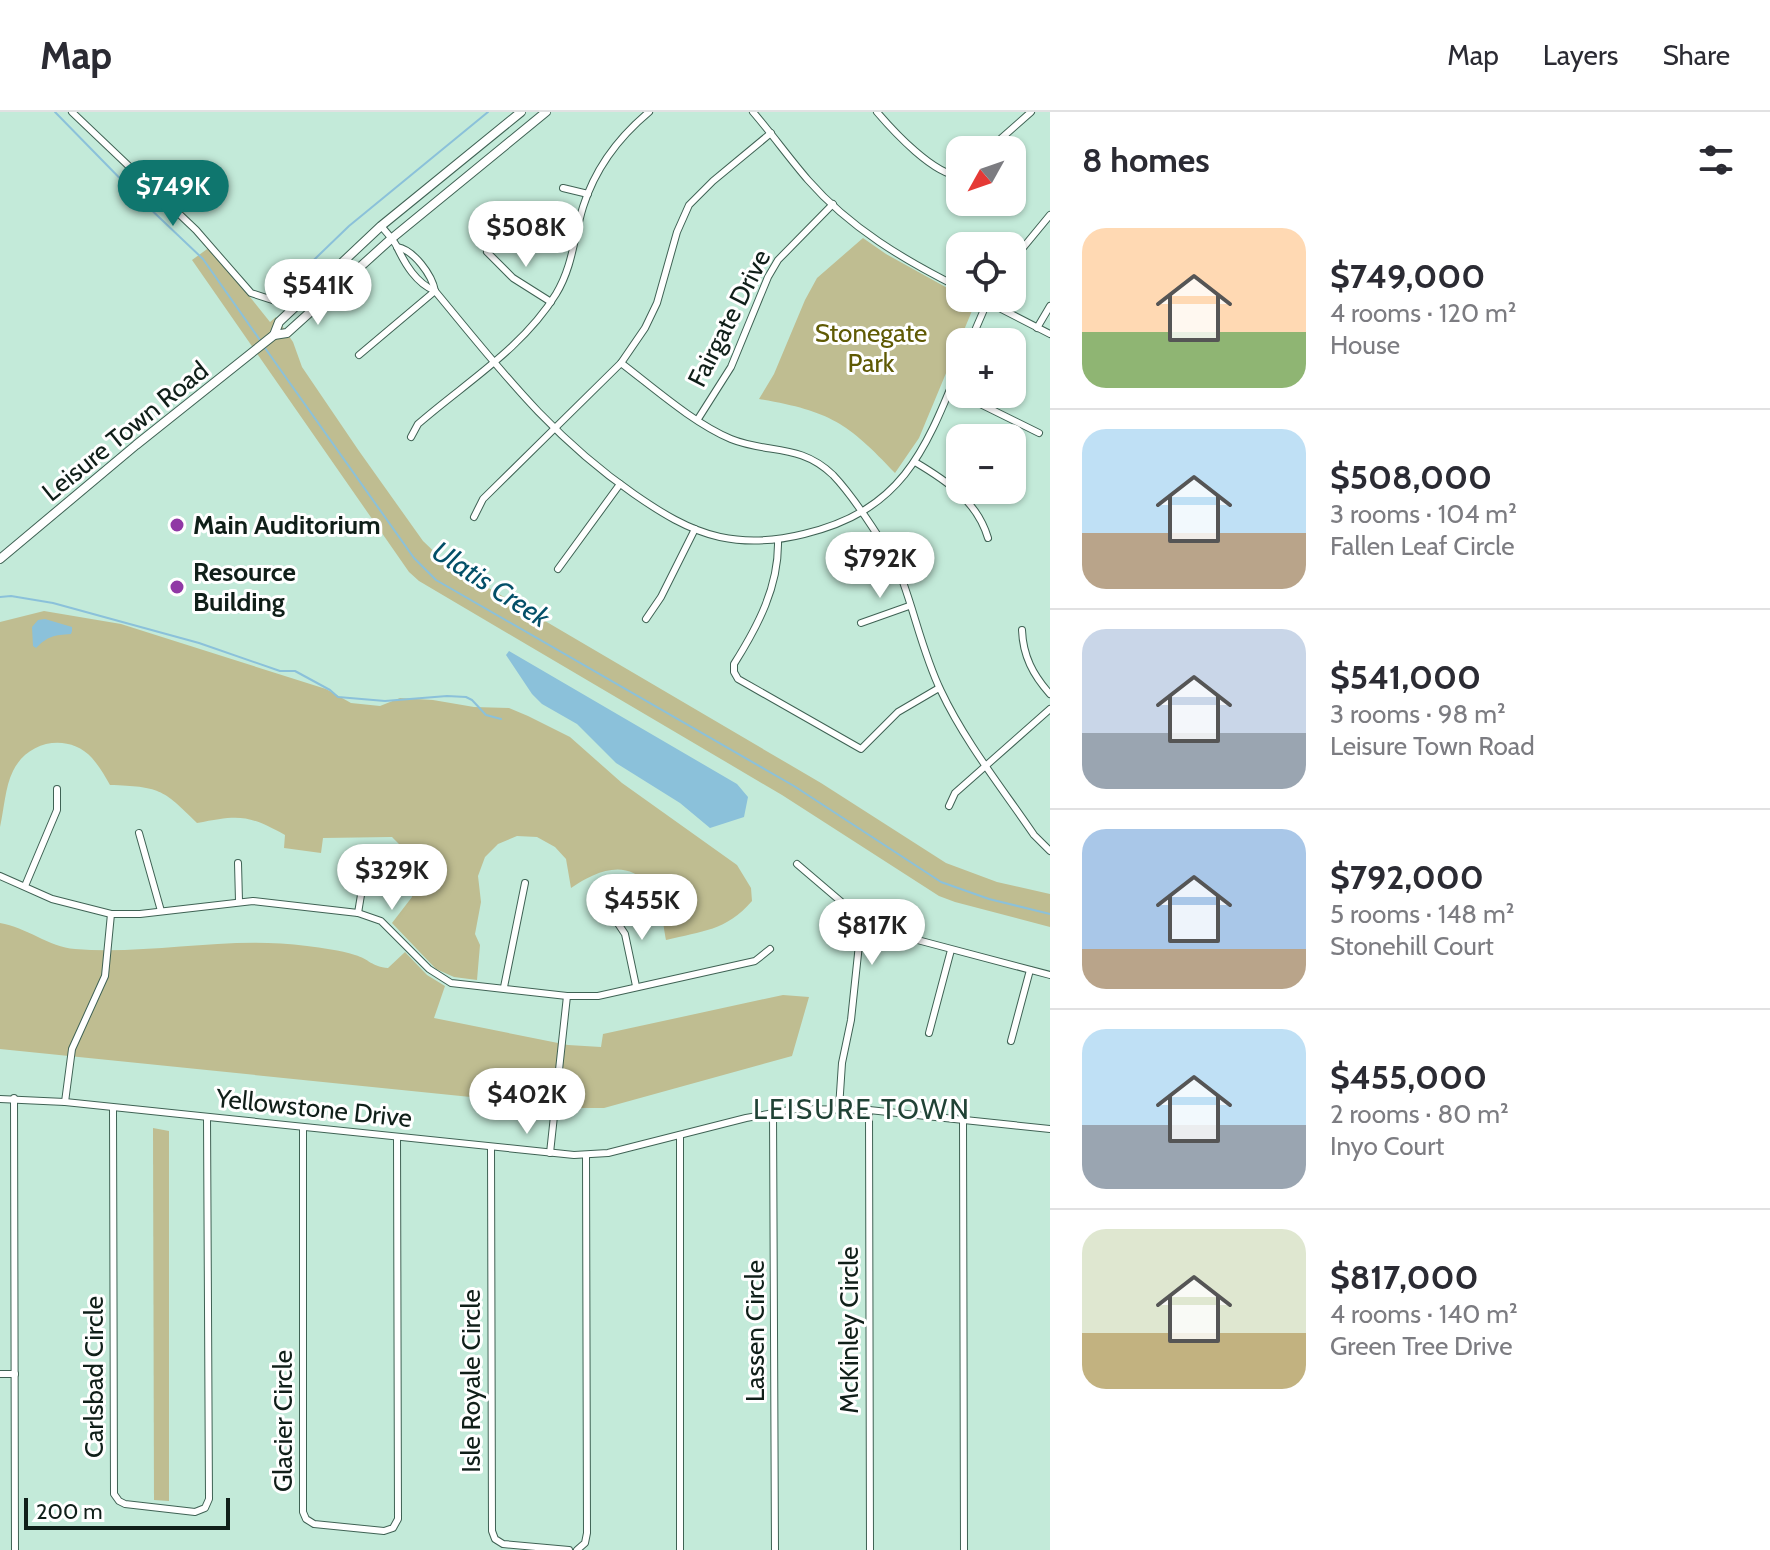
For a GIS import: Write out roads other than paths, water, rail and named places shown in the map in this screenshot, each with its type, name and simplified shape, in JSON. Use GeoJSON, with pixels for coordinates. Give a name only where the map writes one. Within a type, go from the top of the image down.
{"type":"FeatureCollection","features":[{"type":"Feature","properties":{"kind":"main road","name":"Leisure Town Road"},"geometry":{"type":"LineString","coordinates":[[0,559],[274,335],[279,322],[381,226],[521,112]]}},
{"type":"Feature","properties":{"kind":"main road","name":"Leisure Town Road"},"geometry":{"type":"LineString","coordinates":[[274,335],[287,333],[546,112]]}},
{"type":"Feature","properties":{"kind":"street"},"geometry":{"type":"LineString","coordinates":[[72,112],[196,230],[251,293],[294,307]]}},
{"type":"Feature","properties":{"kind":"street"},"geometry":{"type":"LineString","coordinates":[[411,437],[418,424],[533,326],[551,302],[571,260],[588,194],[608,155],[627,131],[649,112]]}},
{"type":"Feature","properties":{"kind":"street"},"geometry":{"type":"LineString","coordinates":[[753,112],[810,182],[833,204],[886,247],[946,280]]}},
{"type":"Feature","properties":{"kind":"street"},"geometry":{"type":"LineString","coordinates":[[877,112],[921,155],[946,172]]}},
{"type":"Feature","properties":{"kind":"street"},"geometry":{"type":"LineString","coordinates":[[1004,136],[1031,112]]}},
{"type":"Feature","properties":{"kind":"street"},"geometry":{"type":"LineString","coordinates":[[474,517],[483,499],[621,363],[645,328],[657,303],[677,232],[689,205],[771,133]]}},
{"type":"Feature","properties":{"kind":"street"},"geometry":{"type":"LineString","coordinates":[[563,188],[588,194]]}},
{"type":"Feature","properties":{"kind":"street","name":"Fairgate Drive"},"geometry":{"type":"LineString","coordinates":[[698,419],[731,367],[778,260],[833,204]]}},
{"type":"Feature","properties":{"kind":"street"},"geometry":{"type":"LineString","coordinates":[[1026,244],[1050,215]]}},
{"type":"Feature","properties":{"kind":"street"},"geometry":{"type":"LineString","coordinates":[[381,226],[394,243],[399,256],[424,286],[435,291],[553,429],[651,506],[695,529],[720,537],[778,541],[834,525],[862,512],[893,489],[915,462],[946,397]]}},
{"type":"Feature","properties":{"kind":"street"},"geometry":{"type":"LineString","coordinates":[[487,252],[513,278],[551,302]]}},
{"type":"Feature","properties":{"kind":"street"},"geometry":{"type":"LineString","coordinates":[[359,355],[435,291]]}},
{"type":"Feature","properties":{"kind":"street"},"geometry":{"type":"LineString","coordinates":[[1037,328],[1050,306]]}},
{"type":"Feature","properties":{"kind":"street"},"geometry":{"type":"LineString","coordinates":[[1008,312],[1050,334]]}},
{"type":"Feature","properties":{"kind":"street"},"geometry":{"type":"LineString","coordinates":[[621,363],[728,438],[789,451],[822,466],[847,492],[899,572],[939,688],[961,727],[1034,835],[1050,851]]}},
{"type":"Feature","properties":{"kind":"street"},"geometry":{"type":"LineString","coordinates":[[988,408],[1039,433]]}},
{"type":"Feature","properties":{"kind":"street"},"geometry":{"type":"LineString","coordinates":[[915,462],[968,500],[988,538]]}},
{"type":"Feature","properties":{"kind":"street"},"geometry":{"type":"LineString","coordinates":[[558,569],[620,484]]}},
{"type":"Feature","properties":{"kind":"street"},"geometry":{"type":"LineString","coordinates":[[646,619],[661,597],[695,529]]}},
{"type":"Feature","properties":{"kind":"street"},"geometry":{"type":"LineString","coordinates":[[778,541],[777,573],[765,609],[734,665],[738,679],[861,749],[898,712],[939,688]]}},
{"type":"Feature","properties":{"kind":"street"},"geometry":{"type":"LineString","coordinates":[[861,623],[909,606]]}},
{"type":"Feature","properties":{"kind":"street"},"geometry":{"type":"LineString","coordinates":[[1022,630],[1028,662],[1050,694]]}},
{"type":"Feature","properties":{"kind":"street"},"geometry":{"type":"LineString","coordinates":[[949,806],[955,793],[1050,709]]}},
{"type":"Feature","properties":{"kind":"street"},"geometry":{"type":"LineString","coordinates":[[25,886],[57,810],[57,789]]}},
{"type":"Feature","properties":{"kind":"street"},"geometry":{"type":"LineString","coordinates":[[139,833],[161,911]]}},
{"type":"Feature","properties":{"kind":"street"},"geometry":{"type":"LineString","coordinates":[[238,863],[239,901]]}},
{"type":"Feature","properties":{"kind":"street"},"geometry":{"type":"LineString","coordinates":[[797,864],[845,905],[860,935],[851,1020],[842,1063],[839,1108]]}},
{"type":"Feature","properties":{"kind":"street"},"geometry":{"type":"LineString","coordinates":[[0,876],[52,899],[111,914],[239,901],[358,913],[381,921],[441,978],[451,983],[567,996],[598,996],[755,961],[770,949]]}},
{"type":"Feature","properties":{"kind":"street"},"geometry":{"type":"LineString","coordinates":[[358,913],[363,883]]}},
{"type":"Feature","properties":{"kind":"street"},"geometry":{"type":"LineString","coordinates":[[504,987],[525,883]]}},
{"type":"Feature","properties":{"kind":"street"},"geometry":{"type":"LineString","coordinates":[[65,1102],[72,1049],[105,976],[111,914]]}},
{"type":"Feature","properties":{"kind":"street"},"geometry":{"type":"LineString","coordinates":[[613,916],[625,934],[636,986]]}},
{"type":"Feature","properties":{"kind":"street"},"geometry":{"type":"LineString","coordinates":[[860,935],[891,933],[1050,975]]}},
{"type":"Feature","properties":{"kind":"street"},"geometry":{"type":"LineString","coordinates":[[929,1033],[951,950]]}},
{"type":"Feature","properties":{"kind":"street"},"geometry":{"type":"LineString","coordinates":[[1011,1041],[1030,970]]}},
{"type":"Feature","properties":{"kind":"street"},"geometry":{"type":"LineString","coordinates":[[550,1153],[567,996]]}},
{"type":"Feature","properties":{"kind":"street"},"geometry":{"type":"LineString","coordinates":[[14,1098],[15,1550]]}},
{"type":"Feature","properties":{"kind":"street","name":"Yellowstone Drive"},"geometry":{"type":"LineString","coordinates":[[0,1099],[65,1102],[586,1155],[608,1153],[773,1112],[839,1108],[1050,1129]]}},
{"type":"Feature","properties":{"kind":"street","name":"Carlsbad Circle"},"geometry":{"type":"LineString","coordinates":[[113,1108],[114,1503],[195,1512],[206,1512],[209,1499],[207,1118]]}},
{"type":"Feature","properties":{"kind":"street","name":"McKinley Circle"},"geometry":{"type":"LineString","coordinates":[[869,1110],[870,1550]]}},
{"type":"Feature","properties":{"kind":"street","name":"Lassen Circle"},"geometry":{"type":"LineString","coordinates":[[773,1112],[775,1550]]}},
{"type":"Feature","properties":{"kind":"street"},"geometry":{"type":"LineString","coordinates":[[963,1120],[964,1550]]}},
{"type":"Feature","properties":{"kind":"street","name":"Glacier Circle"},"geometry":{"type":"LineString","coordinates":[[303,1128],[303,1522],[384,1531],[395,1531],[398,1519],[397,1137]]}},
{"type":"Feature","properties":{"kind":"street"},"geometry":{"type":"LineString","coordinates":[[680,1135],[680,1550]]}},
{"type":"Feature","properties":{"kind":"street","name":"Isle Royale Circle"},"geometry":{"type":"LineString","coordinates":[[491,1147],[492,1542],[569,1550]]}},
{"type":"Feature","properties":{"kind":"street"},"geometry":{"type":"LineString","coordinates":[[580,1549],[587,1533],[586,1155]]}},
{"type":"Feature","properties":{"kind":"street"},"geometry":{"type":"LineString","coordinates":[[0,1374],[15,1374]]}},
{"type":"Feature","properties":{"kind":"water"},"geometry":{"type":"Polygon","coordinates":[[[38,620],[72,627],[72,631],[71,634],[48,639],[36,648],[33,646],[32,627],[38,620]]]}},
{"type":"Feature","properties":{"kind":"water"},"geometry":{"type":"Polygon","coordinates":[[[509,651],[737,784],[748,797],[744,817],[710,828],[680,803],[616,763],[577,724],[542,704],[532,694],[506,655],[509,651]]]}},
{"type":"Feature","properties":{"kind":"waterway","name":"Ulatis Creek"},"geometry":{"type":"LineString","coordinates":[[55,112],[203,259],[262,343]]}},
{"type":"Feature","properties":{"kind":"waterway"},"geometry":{"type":"LineString","coordinates":[[291,282],[349,226],[488,112]]}},
{"type":"Feature","properties":{"kind":"waterway","name":"Ulatis Creek"},"geometry":{"type":"LineString","coordinates":[[265,348],[414,558],[436,580],[794,786],[941,882],[989,899],[1050,914]]}},
{"type":"Feature","properties":{"kind":"waterway"},"geometry":{"type":"LineString","coordinates":[[0,597],[53,603],[199,643],[280,671],[295,671],[338,697],[385,701],[466,697],[486,715],[501,719]]}},
{"type":"Feature","properties":{"kind":"place","name":"Main Auditorium"},"geometry":{"type":"Point","coordinates":[177,525]}},
{"type":"Feature","properties":{"kind":"place","name":"Resource Building"},"geometry":{"type":"Point","coordinates":[177,587]}},
{"type":"Feature","properties":{"kind":"district","name":"LEISURE TOWN"},"geometry":{"type":"Point","coordinates":[862,1109]}},
{"type":"Feature","properties":{"kind":"park label","name":"Stonegate Park"},"geometry":{"type":"Point","coordinates":[871,348]}}]}
